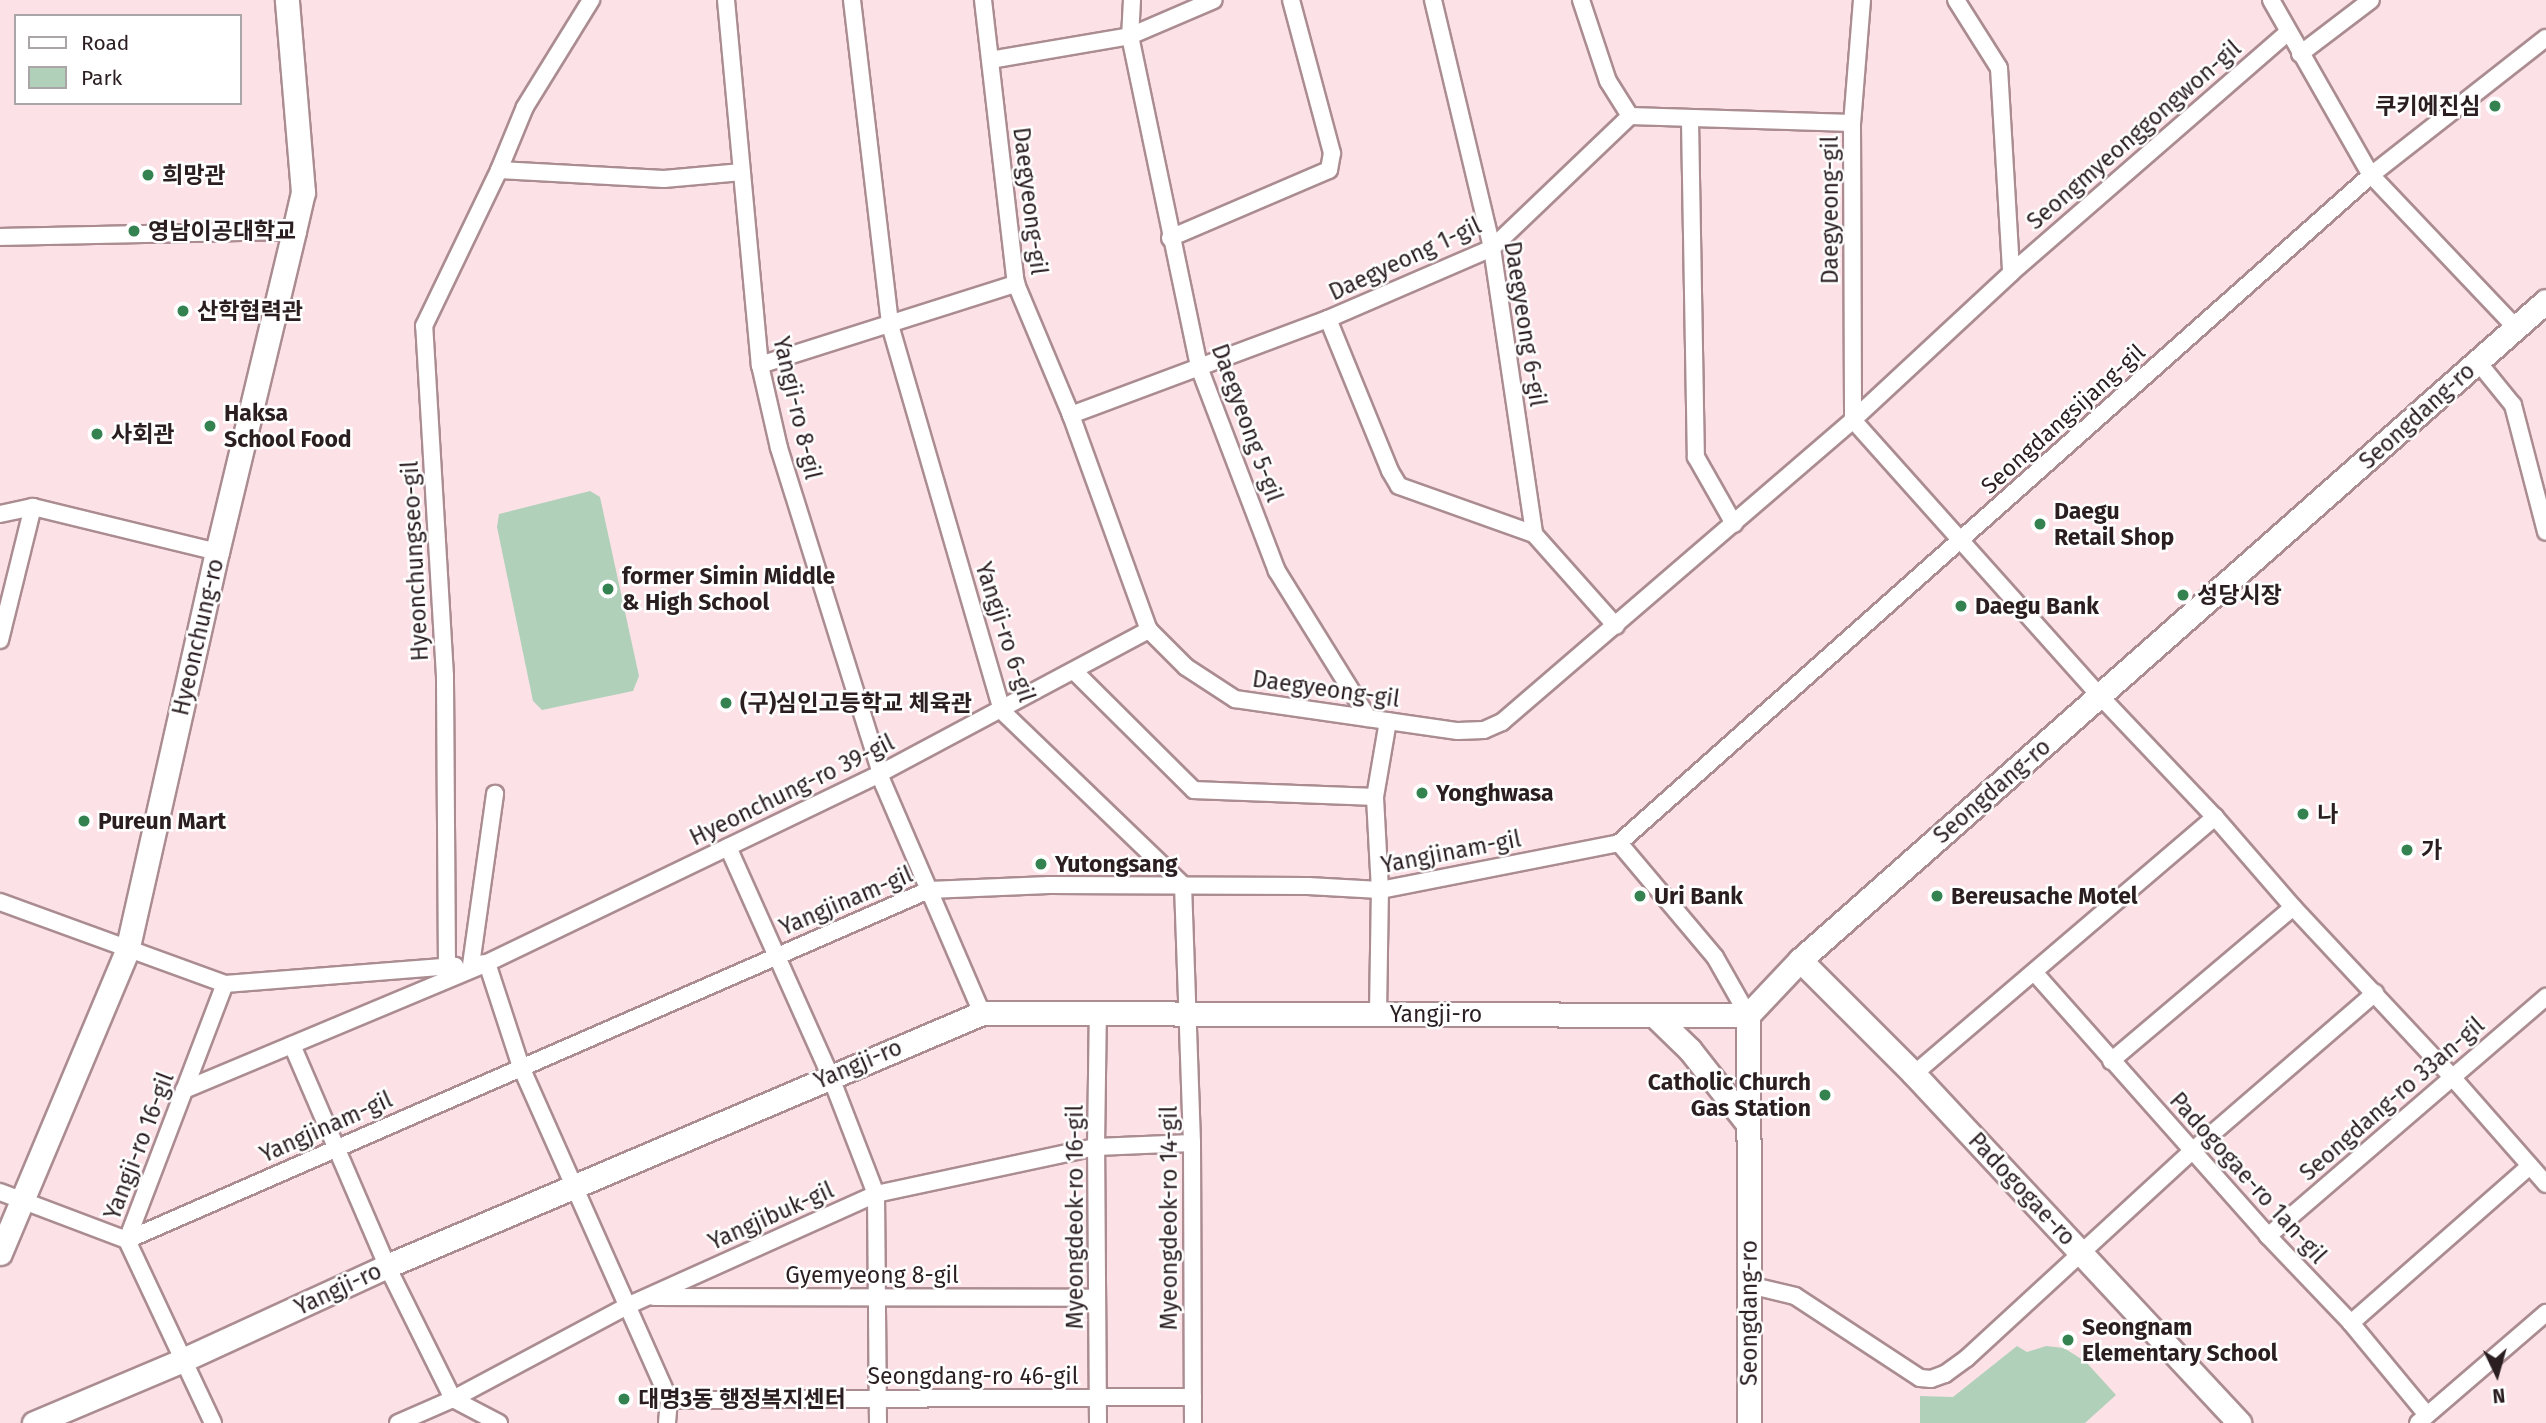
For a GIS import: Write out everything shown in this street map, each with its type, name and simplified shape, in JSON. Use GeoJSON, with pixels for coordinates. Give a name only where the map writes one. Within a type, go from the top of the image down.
{"type":"FeatureCollection","features":[{"type":"Feature","properties":{"kind":"main road","name":"Hyeonchung-ro"},"geometry":{"type":"LineString","coordinates":[[0,1253],[10,1197],[128,948],[217,552],[303,192],[287,0]]}},
{"type":"Feature","properties":{"kind":"main road","name":"Seongdang-ro"},"geometry":{"type":"LineString","coordinates":[[1749,1423],[1748,1015],[1800,960],[2546,301]]}},
{"type":"Feature","properties":{"kind":"main road","name":"Padogogae-ro"},"geometry":{"type":"LineString","coordinates":[[1800,960],[1914,1074],[2239,1423]]}},
{"type":"Feature","properties":{"kind":"main road","name":"Yangji-ro"},"geometry":{"type":"LineString","coordinates":[[34,1423],[183,1360],[387,1266],[576,1187],[830,1075],[982,1013],[1748,1015]]}},
{"type":"Feature","properties":{"kind":"main road"},"geometry":{"type":"LineString","coordinates":[[1654,1015],[1690,1050],[1748,1124]]}},
{"type":"Feature","properties":{"kind":"street","name":"Hyeonchungseo-gil"},"geometry":{"type":"LineString","coordinates":[[447,967],[444,676],[424,326],[499,170],[525,107],[591,0]]}},
{"type":"Feature","properties":{"kind":"street","name":"Yangji-ro 8-gil"},"geometry":{"type":"LineString","coordinates":[[726,0],[760,365],[779,448],[880,773],[982,1013]]}},
{"type":"Feature","properties":{"kind":"street","name":"Yangji-ro 6-gil"},"geometry":{"type":"LineString","coordinates":[[852,0],[890,325],[1002,711],[1183,885]]}},
{"type":"Feature","properties":{"kind":"street","name":"Daegyeong-gil"},"geometry":{"type":"LineString","coordinates":[[983,0],[1016,284],[1070,415],[1149,630],[1186,667],[1235,699],[1458,731],[1484,730],[1502,722],[1853,420],[1852,122],[1862,0]]}},
{"type":"Feature","properties":{"kind":"street","name":"Daegyeong 5-gil"},"geometry":{"type":"LineString","coordinates":[[1132,0],[1130,36],[1199,367],[1277,571],[1368,718]]}},
{"type":"Feature","properties":{"kind":"street"},"geometry":{"type":"LineString","coordinates":[[990,60],[1130,36],[1214,0]]}},
{"type":"Feature","properties":{"kind":"street"},"geometry":{"type":"LineString","coordinates":[[1170,238],[1329,170],[1332,153],[1291,0]]}},
{"type":"Feature","properties":{"kind":"street","name":"Daegyeong 6-gil"},"geometry":{"type":"LineString","coordinates":[[1433,0],[1492,248],[1534,534]]}},
{"type":"Feature","properties":{"kind":"street"},"geometry":{"type":"LineString","coordinates":[[1581,0],[1608,81],[1630,116],[1690,120],[1852,122]]}},
{"type":"Feature","properties":{"kind":"street","name":"Seongmyeonggongwon-gil"},"geometry":{"type":"LineString","coordinates":[[1956,0],[1999,68],[2011,273]]}},
{"type":"Feature","properties":{"kind":"street"},"geometry":{"type":"LineString","coordinates":[[2271,0],[2371,176],[2516,328]]}},
{"type":"Feature","properties":{"kind":"street"},"geometry":{"type":"LineString","coordinates":[[2300,54],[2371,0]]}},
{"type":"Feature","properties":{"kind":"street","name":"Seongmyeonggongwon-gil"},"geometry":{"type":"LineString","coordinates":[[1853,420],[2011,273],[2288,32]]}},
{"type":"Feature","properties":{"kind":"street","name":"Seongdangsijang-gil"},"geometry":{"type":"LineString","coordinates":[[1619,843],[2371,176],[2546,38]]}},
{"type":"Feature","properties":{"kind":"street","name":"Daegyeong 1-gil"},"geometry":{"type":"LineString","coordinates":[[1070,415],[1328,319],[1492,248],[1630,116]]}},
{"type":"Feature","properties":{"kind":"street"},"geometry":{"type":"LineString","coordinates":[[1690,120],[1696,457],[1734,524]]}},
{"type":"Feature","properties":{"kind":"street"},"geometry":{"type":"LineString","coordinates":[[499,170],[664,179],[742,172]]}},
{"type":"Feature","properties":{"kind":"street"},"geometry":{"type":"LineString","coordinates":[[0,237],[294,231]]}},
{"type":"Feature","properties":{"kind":"street"},"geometry":{"type":"LineString","coordinates":[[760,365],[1016,284]]}},
{"type":"Feature","properties":{"kind":"street"},"geometry":{"type":"LineString","coordinates":[[1328,319],[1390,471],[1399,486],[1534,534],[1616,626]]}},
{"type":"Feature","properties":{"kind":"street"},"geometry":{"type":"LineString","coordinates":[[2478,362],[2513,405],[2546,532]]}},
{"type":"Feature","properties":{"kind":"street"},"geometry":{"type":"LineString","coordinates":[[1853,420],[2100,696],[2215,817],[2293,907],[2453,1078],[2546,1184]]}},
{"type":"Feature","properties":{"kind":"street"},"geometry":{"type":"LineString","coordinates":[[0,640],[33,507]]}},
{"type":"Feature","properties":{"kind":"street"},"geometry":{"type":"LineString","coordinates":[[0,514],[33,507],[217,552]]}},
{"type":"Feature","properties":{"kind":"street","name":"Hyeonchung-ro 39-gil"},"geometry":{"type":"LineString","coordinates":[[184,1090],[479,964],[728,847],[1002,711],[1149,630]]}},
{"type":"Feature","properties":{"kind":"street"},"geometry":{"type":"LineString","coordinates":[[1074,671],[1194,790],[1375,797]]}},
{"type":"Feature","properties":{"kind":"street"},"geometry":{"type":"LineString","coordinates":[[1378,1014],[1380,890],[1375,797],[1388,721]]}},
{"type":"Feature","properties":{"kind":"street"},"geometry":{"type":"LineString","coordinates":[[495,794],[479,964],[521,1067],[668,1400],[667,1423]]}},
{"type":"Feature","properties":{"kind":"street"},"geometry":{"type":"LineString","coordinates":[[1914,1074],[2215,817]]}},
{"type":"Feature","properties":{"kind":"street"},"geometry":{"type":"LineString","coordinates":[[1619,843],[1716,957],[1748,1015]]}},
{"type":"Feature","properties":{"kind":"street","name":"Yangjinam-gil"},"geometry":{"type":"LineString","coordinates":[[127,1240],[929,890],[1049,885],[1183,885],[1380,890],[1619,843]]}},
{"type":"Feature","properties":{"kind":"street"},"geometry":{"type":"LineString","coordinates":[[728,847],[830,1075],[876,1194],[878,1423]]}},
{"type":"Feature","properties":{"kind":"street"},"geometry":{"type":"LineString","coordinates":[[1183,885],[1188,1013]]}},
{"type":"Feature","properties":{"kind":"street","name":"Hyeonchung-ro 39-gil"},"geometry":{"type":"LineString","coordinates":[[0,902],[225,984],[479,964]]}},
{"type":"Feature","properties":{"kind":"street"},"geometry":{"type":"LineString","coordinates":[[2111,1061],[2293,907]]}},
{"type":"Feature","properties":{"kind":"street","name":"Padogogae-ro 1an-gil"},"geometry":{"type":"LineString","coordinates":[[2034,972],[2192,1151],[2351,1323],[2423,1419]]}},
{"type":"Feature","properties":{"kind":"street","name":"Yangji-ro 16-gil"},"geometry":{"type":"LineString","coordinates":[[183,1360],[127,1240],[225,984]]}},
{"type":"Feature","properties":{"kind":"street"},"geometry":{"type":"LineString","coordinates":[[1749,1285],[1795,1296],[1920,1378],[1945,1374],[1967,1358],[2192,1151],[2375,993]]}},
{"type":"Feature","properties":{"kind":"street","name":"Seongdang-ro 33an-gil"},"geometry":{"type":"LineString","coordinates":[[2269,1236],[2546,997]]}},
{"type":"Feature","properties":{"kind":"street","name":"Myeongdeok-ro 16-gil"},"geometry":{"type":"LineString","coordinates":[[1098,1012],[1098,1423]]}},
{"type":"Feature","properties":{"kind":"street","name":"Myeongdeok-ro 14-gil"},"geometry":{"type":"LineString","coordinates":[[1188,1013],[1192,1143],[1193,1423]]}},
{"type":"Feature","properties":{"kind":"street"},"geometry":{"type":"LineString","coordinates":[[292,1045],[387,1266],[453,1399],[499,1423]]}},
{"type":"Feature","properties":{"kind":"street","name":"Yangjibuk-gil"},"geometry":{"type":"LineString","coordinates":[[398,1423],[453,1399],[627,1306],[876,1194],[1096,1147],[1192,1143]]}},
{"type":"Feature","properties":{"kind":"street"},"geometry":{"type":"LineString","coordinates":[[2351,1323],[2530,1166]]}},
{"type":"Feature","properties":{"kind":"street"},"geometry":{"type":"LineString","coordinates":[[10,1197],[127,1240]]}},
{"type":"Feature","properties":{"kind":"street","name":"Gyemyeong 8-gil"},"geometry":{"type":"LineString","coordinates":[[648,1297],[1097,1298]]}},
{"type":"Feature","properties":{"kind":"street"},"geometry":{"type":"LineString","coordinates":[[2423,1419],[2546,1313]]}},
{"type":"Feature","properties":{"kind":"street"},"geometry":{"type":"LineString","coordinates":[[183,1360],[213,1423]]}},
{"type":"Feature","properties":{"kind":"street","name":"Seongdang-ro 46-gil"},"geometry":{"type":"LineString","coordinates":[[668,1400],[1193,1397]]}},
{"type":"Feature","properties":{"kind":"green space"},"geometry":{"type":"Polygon","coordinates":[[[590,491],[600,497],[639,676],[633,691],[542,710],[533,701],[497,527],[499,514],[590,491]]]}},
{"type":"Feature","properties":{"kind":"green space"},"geometry":{"type":"Polygon","coordinates":[[[2017,1346],[2027,1352],[2046,1346],[2064,1348],[2086,1362],[2116,1395],[2085,1423],[1920,1423],[1920,1396],[1953,1397],[2017,1346]]]}},
{"type":"Feature","properties":{"kind":"place","name":"쿠키에진심"},"geometry":{"type":"Point","coordinates":[2495,106]}},
{"type":"Feature","properties":{"kind":"place","name":"희망관"},"geometry":{"type":"Point","coordinates":[148,175]}},
{"type":"Feature","properties":{"kind":"place","name":"영남이공대학교"},"geometry":{"type":"Point","coordinates":[134,231]}},
{"type":"Feature","properties":{"kind":"place","name":"산학협력관"},"geometry":{"type":"Point","coordinates":[183,311]}},
{"type":"Feature","properties":{"kind":"place","name":"Haksa School Food"},"geometry":{"type":"Point","coordinates":[210,426]}},
{"type":"Feature","properties":{"kind":"place","name":"사회관"},"geometry":{"type":"Point","coordinates":[97,434]}},
{"type":"Feature","properties":{"kind":"place","name":"Daegu Retail Shop"},"geometry":{"type":"Point","coordinates":[2040,524]}},
{"type":"Feature","properties":{"kind":"place","name":"former Simin Middle & High School"},"geometry":{"type":"Point","coordinates":[608,589]}},
{"type":"Feature","properties":{"kind":"place","name":"성당시장"},"geometry":{"type":"Point","coordinates":[2183,595]}},
{"type":"Feature","properties":{"kind":"place","name":"Daegu Bank"},"geometry":{"type":"Point","coordinates":[1961,606]}},
{"type":"Feature","properties":{"kind":"place","name":"(구)심인고등학교 체육관"},"geometry":{"type":"Point","coordinates":[726,703]}},
{"type":"Feature","properties":{"kind":"place","name":"Yonghwasa"},"geometry":{"type":"Point","coordinates":[1422,793]}},
{"type":"Feature","properties":{"kind":"place","name":"나"},"geometry":{"type":"Point","coordinates":[2303,814]}},
{"type":"Feature","properties":{"kind":"place","name":"Pureun Mart"},"geometry":{"type":"Point","coordinates":[84,821]}},
{"type":"Feature","properties":{"kind":"place","name":"가"},"geometry":{"type":"Point","coordinates":[2407,850]}},
{"type":"Feature","properties":{"kind":"place","name":"Yutongsang"},"geometry":{"type":"Point","coordinates":[1041,864]}},
{"type":"Feature","properties":{"kind":"place","name":"Uri Bank"},"geometry":{"type":"Point","coordinates":[1640,896]}},
{"type":"Feature","properties":{"kind":"place","name":"Bereusache Motel"},"geometry":{"type":"Point","coordinates":[1937,896]}},
{"type":"Feature","properties":{"kind":"place","name":"Catholic Church Gas Station"},"geometry":{"type":"Point","coordinates":[1825,1095]}},
{"type":"Feature","properties":{"kind":"place","name":"Seongnam Elementary School"},"geometry":{"type":"Point","coordinates":[2068,1340]}},
{"type":"Feature","properties":{"kind":"place","name":"대명3동 행정복지센터"},"geometry":{"type":"Point","coordinates":[624,1399]}}]}
